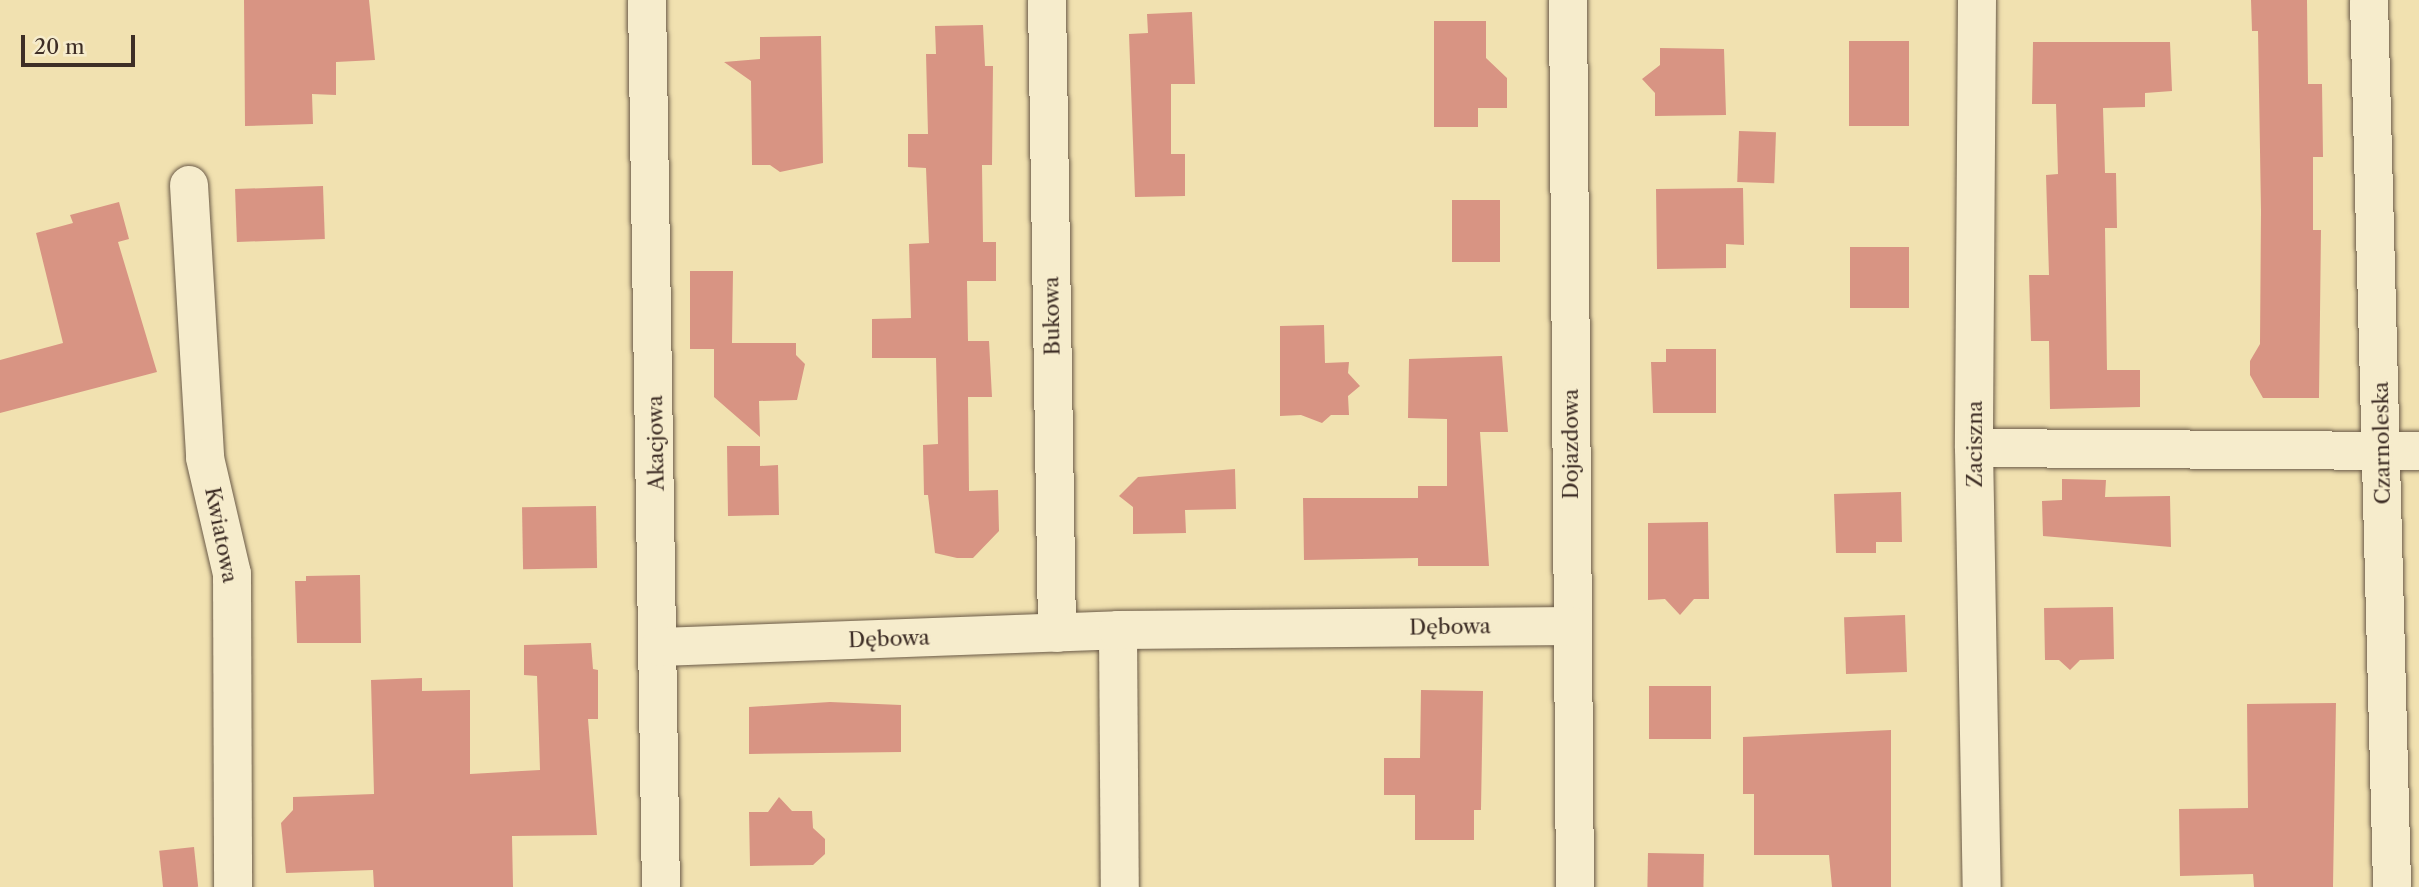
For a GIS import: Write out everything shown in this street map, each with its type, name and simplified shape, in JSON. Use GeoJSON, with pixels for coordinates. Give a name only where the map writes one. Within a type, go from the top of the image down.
{"type":"FeatureCollection","features":[{"type":"Feature","properties":{"kind":"street","name":"Akacjowa"},"geometry":{"type":"LineString","coordinates":[[647,0],[660,647],[661,887]]}},
{"type":"Feature","properties":{"kind":"street","name":"Bukowa"},"geometry":{"type":"LineString","coordinates":[[1047,0],[1057,633]]}},
{"type":"Feature","properties":{"kind":"street","name":"Dojazdowa"},"geometry":{"type":"LineString","coordinates":[[1568,0],[1575,887]]}},
{"type":"Feature","properties":{"kind":"street","name":"Zaciszna"},"geometry":{"type":"LineString","coordinates":[[1977,0],[1974,448],[1982,887]]}},
{"type":"Feature","properties":{"kind":"street","name":"Czarnoleska"},"geometry":{"type":"LineString","coordinates":[[2369,0],[2401,451],[2392,887]]}},
{"type":"Feature","properties":{"kind":"street","name":"Kwiatowa"},"geometry":{"type":"LineString","coordinates":[[189,185],[205,458],[232,574],[233,887]]}},
{"type":"Feature","properties":{"kind":"street"},"geometry":{"type":"LineString","coordinates":[[1974,448],[2401,451]]}},
{"type":"Feature","properties":{"kind":"street","name":"Dębowa"},"geometry":{"type":"LineString","coordinates":[[660,647],[1118,631],[1572,626]]}},
{"type":"Feature","properties":{"kind":"street"},"geometry":{"type":"LineString","coordinates":[[1118,631],[1120,887]]}},
{"type":"Feature","properties":{"kind":"building"},"geometry":{"type":"Polygon","coordinates":[[[244,0],[369,0],[375,60],[336,62],[336,95],[312,94],[313,124],[245,126],[244,0]]]}},
{"type":"Feature","properties":{"kind":"building"},"geometry":{"type":"Polygon","coordinates":[[[2251,0],[2307,0],[2308,84],[2322,84],[2323,157],[2313,157],[2313,230],[2321,230],[2319,398],[2263,398],[2250,375],[2250,361],[2260,344],[2261,211],[2258,31],[2252,31],[2251,0]]]}},
{"type":"Feature","properties":{"kind":"building"},"geometry":{"type":"Polygon","coordinates":[[[1192,12],[1195,84],[1171,84],[1171,154],[1185,154],[1185,196],[1135,197],[1129,34],[1148,33],[1147,14],[1192,12]]]}},
{"type":"Feature","properties":{"kind":"building"},"geometry":{"type":"Polygon","coordinates":[[[1434,21],[1486,21],[1486,58],[1507,78],[1507,108],[1478,108],[1478,127],[1434,127],[1434,21]]]}},
{"type":"Feature","properties":{"kind":"building"},"geometry":{"type":"Polygon","coordinates":[[[983,25],[985,66],[993,66],[992,165],[982,165],[983,242],[996,242],[996,281],[967,281],[968,341],[989,341],[992,397],[968,397],[969,491],[998,490],[999,531],[973,558],[957,558],[935,553],[928,495],[924,495],[923,445],[938,444],[936,358],[872,358],[872,319],[911,318],[909,244],[929,243],[926,168],[908,167],[908,134],[928,134],[926,54],[936,54],[935,26],[983,25]]]}},
{"type":"Feature","properties":{"kind":"building"},"geometry":{"type":"Polygon","coordinates":[[[821,36],[823,163],[780,172],[770,165],[752,165],[751,81],[724,62],[760,59],[760,37],[821,36]]]}},
{"type":"Feature","properties":{"kind":"building"},"geometry":{"type":"Polygon","coordinates":[[[1849,41],[1909,41],[1909,126],[1849,126],[1849,41]]]}},
{"type":"Feature","properties":{"kind":"building"},"geometry":{"type":"Polygon","coordinates":[[[2033,42],[2170,42],[2172,91],[2145,93],[2145,107],[2103,108],[2105,173],[2116,173],[2117,228],[2105,228],[2107,370],[2140,370],[2140,407],[2050,409],[2049,341],[2031,341],[2029,275],[2049,275],[2046,175],[2058,174],[2056,104],[2032,104],[2033,42]]]}},
{"type":"Feature","properties":{"kind":"building"},"geometry":{"type":"Polygon","coordinates":[[[1660,48],[1724,49],[1726,115],[1655,116],[1655,93],[1642,79],[1660,65],[1660,48]]]}},
{"type":"Feature","properties":{"kind":"building"},"geometry":{"type":"Polygon","coordinates":[[[1739,131],[1776,132],[1774,183],[1737,182],[1739,131]]]}},
{"type":"Feature","properties":{"kind":"building"},"geometry":{"type":"Polygon","coordinates":[[[323,186],[325,239],[237,242],[235,189],[323,186]]]}},
{"type":"Feature","properties":{"kind":"building"},"geometry":{"type":"Polygon","coordinates":[[[1743,188],[1744,245],[1726,244],[1726,268],[1657,269],[1656,189],[1743,188]]]}},
{"type":"Feature","properties":{"kind":"building"},"geometry":{"type":"Polygon","coordinates":[[[1452,200],[1500,200],[1500,262],[1452,262],[1452,200]]]}},
{"type":"Feature","properties":{"kind":"building"},"geometry":{"type":"Polygon","coordinates":[[[119,202],[129,239],[118,242],[157,372],[0,413],[0,360],[63,343],[36,233],[73,223],[70,215],[119,202]]]}},
{"type":"Feature","properties":{"kind":"building"},"geometry":{"type":"Polygon","coordinates":[[[1850,247],[1909,247],[1909,308],[1850,308],[1850,247]]]}},
{"type":"Feature","properties":{"kind":"building"},"geometry":{"type":"Polygon","coordinates":[[[690,271],[733,271],[732,343],[796,343],[796,355],[805,364],[797,400],[759,401],[760,437],[714,397],[714,349],[690,349],[690,271]]]}},
{"type":"Feature","properties":{"kind":"building"},"geometry":{"type":"Polygon","coordinates":[[[1324,325],[1325,363],[1349,362],[1348,373],[1360,386],[1348,396],[1349,415],[1331,415],[1322,423],[1301,415],[1280,416],[1280,326],[1324,325]]]}},
{"type":"Feature","properties":{"kind":"building"},"geometry":{"type":"Polygon","coordinates":[[[1666,349],[1716,349],[1716,413],[1653,413],[1651,362],[1666,362],[1666,349]]]}},
{"type":"Feature","properties":{"kind":"building"},"geometry":{"type":"Polygon","coordinates":[[[1502,356],[1508,432],[1480,432],[1489,566],[1418,566],[1418,558],[1304,560],[1303,498],[1418,498],[1418,486],[1447,486],[1447,419],[1408,418],[1409,359],[1502,356]]]}},
{"type":"Feature","properties":{"kind":"building"},"geometry":{"type":"Polygon","coordinates":[[[727,446],[760,446],[760,466],[778,465],[779,515],[728,516],[727,446]]]}},
{"type":"Feature","properties":{"kind":"building"},"geometry":{"type":"Polygon","coordinates":[[[1235,469],[1236,509],[1185,510],[1186,533],[1133,534],[1133,507],[1119,496],[1138,477],[1235,469]]]}},
{"type":"Feature","properties":{"kind":"building"},"geometry":{"type":"Polygon","coordinates":[[[2062,479],[2106,480],[2105,497],[2170,496],[2171,547],[2043,536],[2042,501],[2062,500],[2062,479]]]}},
{"type":"Feature","properties":{"kind":"building"},"geometry":{"type":"Polygon","coordinates":[[[1901,492],[1902,542],[1876,542],[1876,553],[1836,553],[1834,494],[1901,492]]]}},
{"type":"Feature","properties":{"kind":"building"},"geometry":{"type":"Polygon","coordinates":[[[596,506],[597,568],[523,569],[522,507],[596,506]]]}},
{"type":"Feature","properties":{"kind":"building"},"geometry":{"type":"Polygon","coordinates":[[[1708,522],[1709,599],[1694,599],[1680,615],[1665,599],[1648,600],[1648,523],[1708,522]]]}},
{"type":"Feature","properties":{"kind":"building"},"geometry":{"type":"Polygon","coordinates":[[[360,575],[361,643],[297,643],[295,581],[306,581],[306,576],[360,575]]]}},
{"type":"Feature","properties":{"kind":"building"},"geometry":{"type":"Polygon","coordinates":[[[2113,607],[2114,659],[2080,660],[2070,670],[2059,660],[2045,660],[2044,608],[2113,607]]]}},
{"type":"Feature","properties":{"kind":"building"},"geometry":{"type":"Polygon","coordinates":[[[1905,615],[1907,672],[1846,674],[1844,617],[1905,615]]]}},
{"type":"Feature","properties":{"kind":"building"},"geometry":{"type":"Polygon","coordinates":[[[591,643],[593,669],[598,670],[598,719],[588,719],[597,835],[512,836],[513,887],[374,887],[373,870],[286,873],[281,823],[293,810],[293,797],[374,794],[371,680],[422,678],[422,691],[470,690],[470,774],[540,770],[537,676],[524,675],[524,645],[591,643]]]}},
{"type":"Feature","properties":{"kind":"building"},"geometry":{"type":"Polygon","coordinates":[[[1649,686],[1711,686],[1711,739],[1649,739],[1649,686]]]}},
{"type":"Feature","properties":{"kind":"building"},"geometry":{"type":"Polygon","coordinates":[[[1421,690],[1483,691],[1481,810],[1474,810],[1474,840],[1415,840],[1415,795],[1384,795],[1384,758],[1420,758],[1421,690]]]}},
{"type":"Feature","properties":{"kind":"building"},"geometry":{"type":"Polygon","coordinates":[[[830,702],[901,705],[901,752],[749,754],[749,707],[830,702]]]}},
{"type":"Feature","properties":{"kind":"building"},"geometry":{"type":"Polygon","coordinates":[[[2336,703],[2333,887],[2254,887],[2253,874],[2180,876],[2179,809],[2248,808],[2247,704],[2336,703]]]}},
{"type":"Feature","properties":{"kind":"building"},"geometry":{"type":"Polygon","coordinates":[[[1891,730],[1891,887],[1832,887],[1829,855],[1754,855],[1754,794],[1743,794],[1743,737],[1891,730]]]}},
{"type":"Feature","properties":{"kind":"building"},"geometry":{"type":"Polygon","coordinates":[[[779,797],[792,811],[812,811],[813,828],[825,839],[825,854],[813,865],[750,866],[749,812],[768,812],[779,797]]]}},
{"type":"Feature","properties":{"kind":"building"},"geometry":{"type":"Polygon","coordinates":[[[194,847],[198,887],[163,887],[159,851],[194,847]]]}},
{"type":"Feature","properties":{"kind":"building"},"geometry":{"type":"Polygon","coordinates":[[[1648,853],[1704,854],[1703,887],[1647,887],[1648,853]]]}}]}
